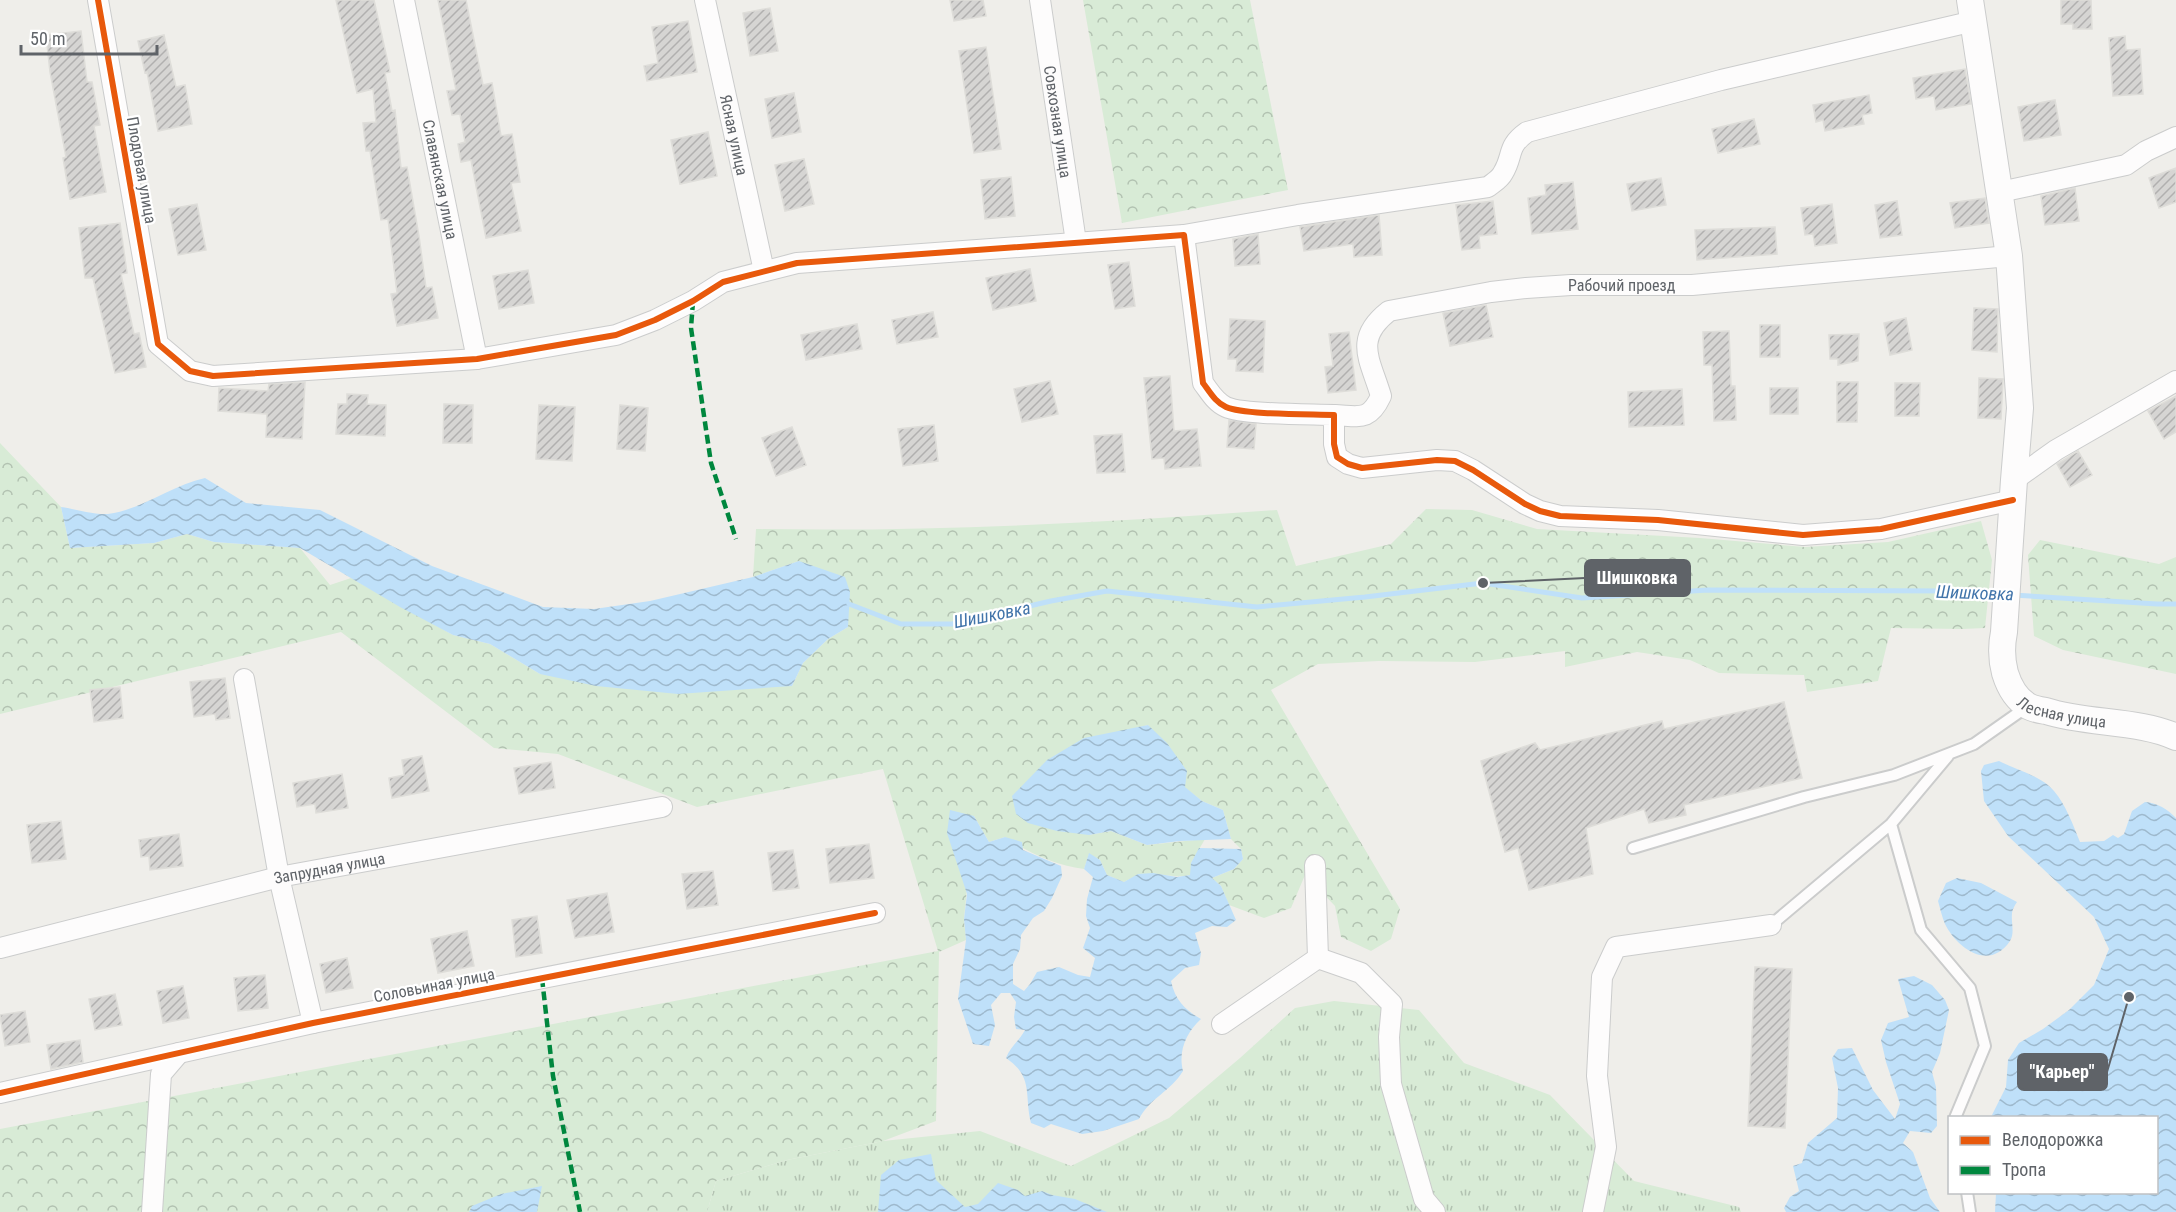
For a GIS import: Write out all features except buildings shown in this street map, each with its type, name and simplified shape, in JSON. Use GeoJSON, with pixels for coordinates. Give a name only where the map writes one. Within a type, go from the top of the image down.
{"type":"FeatureCollection","features":[{"type":"Feature","properties":{"kind":"street","name":"Плодовая улица"},"geometry":{"type":"LineString","coordinates":[[98,0],[158,344],[190,371],[213,376],[477,358]]}},
{"type":"Feature","properties":{"kind":"street","name":"Славянская улица"},"geometry":{"type":"LineString","coordinates":[[404,0],[477,358]]}},
{"type":"Feature","properties":{"kind":"street","name":"Ясная улица"},"geometry":{"type":"LineString","coordinates":[[705,0],[764,271]]}},
{"type":"Feature","properties":{"kind":"street","name":"Совхозная улица"},"geometry":{"type":"LineString","coordinates":[[1040,0],[1076,242]]}},
{"type":"Feature","properties":{"kind":"street"},"geometry":{"type":"LineString","coordinates":[[477,358],[616,335],[655,320],[693,301],[723,282],[797,263],[1184,235],[1298,215],[1488,187],[1504,172],[1510,150],[1517,139],[1527,132],[1972,10]]}},
{"type":"Feature","properties":{"kind":"street","name":"Лесная улица"},"geometry":{"type":"LineString","coordinates":[[1972,10],[2009,256],[2020,408],[2004,632],[2000,649],[2007,680],[2014,693],[2028,706],[2067,718],[2117,723],[2166,732],[2176,737]]}},
{"type":"Feature","properties":{"kind":"street"},"geometry":{"type":"LineString","coordinates":[[2000,192],[2126,165],[2176,137]]}},
{"type":"Feature","properties":{"kind":"street"},"geometry":{"type":"LineString","coordinates":[[1184,235],[1203,383],[1214,399],[1227,407],[1249,411],[1334,415],[1334,444],[1337,457],[1348,464],[1362,468],[1437,460],[1455,461],[1525,504],[1560,516],[1658,520],[1803,535],[1881,529],[2014,490],[2056,450],[2176,381]]}},
{"type":"Feature","properties":{"kind":"street","name":"Рабочий проезд"},"geometry":{"type":"LineString","coordinates":[[1334,415],[1365,416],[1376,407],[1382,396],[1367,350],[1366,338],[1378,319],[1389,311],[1491,292],[1526,288],[1571,285],[1692,285],[2009,256]]}},
{"type":"Feature","properties":{"kind":"street"},"geometry":{"type":"LineString","coordinates":[[244,679],[279,877],[313,1023]]}},
{"type":"Feature","properties":{"kind":"street","name":"Запрудная улица"},"geometry":{"type":"LineString","coordinates":[[0,948],[279,877],[662,807]]}},
{"type":"Feature","properties":{"kind":"street"},"geometry":{"type":"LineString","coordinates":[[1315,865],[1318,958]]}},
{"type":"Feature","properties":{"kind":"street","name":"Соловьиная улица"},"geometry":{"type":"LineString","coordinates":[[0,1093],[313,1023],[875,913]]}},
{"type":"Feature","properties":{"kind":"street"},"geometry":{"type":"LineString","coordinates":[[1593,1212],[1606,1148],[1597,1076],[1602,977],[1616,947],[1771,925]]}},
{"type":"Feature","properties":{"kind":"street"},"geometry":{"type":"LineString","coordinates":[[1222,1024],[1318,958]]}},
{"type":"Feature","properties":{"kind":"street"},"geometry":{"type":"LineString","coordinates":[[1318,958],[1361,973],[1392,1004],[1389,1037],[1391,1084],[1425,1199],[1435,1212]]}},
{"type":"Feature","properties":{"kind":"street"},"geometry":{"type":"LineString","coordinates":[[152,1212],[161,1074],[179,1053]]}},
{"type":"Feature","properties":{"kind":"lane"},"geometry":{"type":"LineString","coordinates":[[1633,848],[1804,797],[1894,775],[1974,744],[2028,706]]}},
{"type":"Feature","properties":{"kind":"lane"},"geometry":{"type":"LineString","coordinates":[[1771,925],[1891,824],[1950,754]]}},
{"type":"Feature","properties":{"kind":"lane"},"geometry":{"type":"LineString","coordinates":[[1891,824],[1921,930],[1970,988],[1985,1046],[1956,1116]]}},
{"type":"Feature","properties":{"kind":"lane"},"geometry":{"type":"LineString","coordinates":[[1967,1194],[1970,1212]]}},
{"type":"Feature","properties":{"kind":"green space"},"geometry":{"type":"Polygon","coordinates":[[[1083,0],[1250,0],[1288,190],[1122,223],[1083,0]]]}},
{"type":"Feature","properties":{"kind":"green space"},"geometry":{"type":"Polygon","coordinates":[[[0,443],[61,507],[70,548],[154,543],[187,534],[214,542],[300,548],[330,585],[351,578],[453,635],[490,644],[540,674],[792,686],[803,663],[828,639],[848,627],[799,561],[753,577],[756,529],[1016,526],[1277,510],[1296,566],[1391,544],[1426,509],[1472,510],[1537,529],[1700,538],[1805,547],[1888,542],[1981,521],[1992,560],[1985,628],[1891,628],[1878,681],[1807,692],[1804,675],[1719,673],[1690,660],[1637,652],[1565,667],[1565,651],[1475,662],[1379,661],[1318,664],[1271,690],[1400,909],[1391,939],[1371,951],[1341,937],[1335,906],[1305,875],[1291,908],[1264,918],[1229,905],[1221,886],[1212,878],[1234,869],[1243,859],[1241,849],[1231,839],[1223,810],[1202,801],[1184,787],[1148,725],[1120,732],[1089,835],[1111,831],[1147,845],[1205,839],[1191,863],[1191,875],[1150,874],[1134,877],[1124,882],[1107,875],[1100,860],[1089,854],[1084,869],[1043,858],[1005,837],[989,842],[974,816],[964,919],[966,940],[939,952],[936,1121],[883,1141],[787,1160],[716,1181],[707,1212],[0,1212],[0,1129],[938,951],[883,769],[697,807],[558,754],[494,748],[341,632],[0,714],[0,443]]]}},
{"type":"Feature","properties":{"kind":"green space"},"geometry":{"type":"Polygon","coordinates":[[[2040,540],[2159,564],[2176,557],[2176,674],[2063,650],[2034,636],[2028,555],[2040,540]]]}},
{"type":"Feature","properties":{"kind":"green space"},"geometry":{"type":"Polygon","coordinates":[[[1334,1001],[1419,1010],[1464,1063],[1550,1095],[1634,1181],[1739,1207],[1741,1212],[707,1212],[716,1181],[787,1160],[883,1141],[980,1131],[1071,1166],[1169,1118],[1295,1008],[1334,1001]]]}},
{"type":"Feature","properties":{"kind":"water"},"geometry":{"type":"Polygon","coordinates":[[[205,478],[246,503],[320,510],[432,566],[543,607],[594,609],[650,601],[753,577],[799,561],[845,577],[850,592],[848,627],[828,639],[803,663],[792,686],[678,694],[596,686],[540,674],[490,644],[453,635],[400,607],[300,548],[214,542],[187,534],[154,543],[70,548],[61,507],[91,513],[120,512],[205,478]]]}},
{"type":"Feature","properties":{"kind":"water"},"geometry":{"type":"Polygon","coordinates":[[[1148,725],[1167,743],[1187,771],[1185,787],[1202,801],[1223,810],[1231,839],[1147,845],[1111,831],[1089,835],[1057,831],[1028,823],[1016,814],[1012,796],[1047,760],[1084,738],[1148,725]]]}},
{"type":"Feature","properties":{"kind":"water"},"geometry":{"type":"Polygon","coordinates":[[[1999,761],[2036,777],[2049,786],[2066,809],[2080,842],[2104,841],[2113,835],[2118,838],[2124,834],[2132,811],[2145,802],[2162,807],[2176,818],[2176,1212],[1995,1212],[1996,1194],[2158,1194],[2158,1116],[1992,1116],[2006,1087],[2008,1060],[2019,1043],[2069,1010],[2094,985],[2109,949],[2094,917],[2008,836],[1984,801],[1981,771],[1984,765],[1999,761]]]}},
{"type":"Feature","properties":{"kind":"water"},"geometry":{"type":"Polygon","coordinates":[[[950,810],[974,816],[989,842],[1005,837],[1022,842],[1023,850],[1061,866],[1062,876],[1052,898],[1044,911],[1033,918],[1021,935],[1020,949],[1013,964],[1013,984],[1024,991],[1037,972],[1059,967],[1090,977],[1095,958],[1083,948],[1090,928],[1086,916],[1087,899],[1093,877],[1084,869],[1089,853],[1100,860],[1107,875],[1124,882],[1138,874],[1153,873],[1177,877],[1190,875],[1191,863],[1199,848],[1241,849],[1243,859],[1234,869],[1212,878],[1221,886],[1236,920],[1227,927],[1212,926],[1195,933],[1201,953],[1199,965],[1185,968],[1171,981],[1175,994],[1182,1004],[1201,1019],[1191,1030],[1184,1043],[1183,1071],[1173,1084],[1149,1105],[1139,1119],[1103,1131],[1082,1134],[1051,1124],[1044,1128],[1031,1123],[1026,1087],[1021,1072],[1006,1058],[1025,1030],[1016,1029],[1014,1017],[1016,1002],[1010,993],[1001,993],[991,1005],[995,1025],[989,1046],[973,1044],[958,999],[966,940],[964,919],[967,894],[947,833],[950,810]]]}},
{"type":"Feature","properties":{"kind":"water"},"geometry":{"type":"Polygon","coordinates":[[[1957,878],[1981,883],[2017,902],[2012,912],[2013,931],[2010,941],[2002,950],[1993,955],[1983,956],[1965,948],[1950,933],[1944,921],[1938,901],[1946,883],[1957,878]]]}},
{"type":"Feature","properties":{"kind":"water"},"geometry":{"type":"Polygon","coordinates":[[[1914,976],[1932,985],[1945,1000],[1949,1010],[1940,1053],[1932,1072],[1936,1087],[1937,1126],[1931,1133],[1910,1131],[1903,1143],[1913,1152],[1930,1198],[1940,1212],[1786,1212],[1784,1208],[1790,1197],[1799,1191],[1793,1166],[1802,1163],[1808,1143],[1837,1118],[1838,1088],[1832,1058],[1838,1049],[1852,1048],[1873,1090],[1895,1119],[1900,1104],[1881,1040],[1888,1023],[1909,1017],[1898,979],[1914,976]]]}},
{"type":"Feature","properties":{"kind":"water"},"geometry":{"type":"Polygon","coordinates":[[[931,1154],[936,1180],[965,1207],[978,1204],[998,1183],[1018,1190],[1025,1196],[1042,1191],[1075,1199],[1107,1212],[878,1212],[881,1175],[899,1160],[931,1154]]]}},
{"type":"Feature","properties":{"kind":"water"},"geometry":{"type":"Polygon","coordinates":[[[542,1186],[537,1212],[469,1212],[472,1206],[501,1194],[542,1186]]]}},
{"type":"Feature","properties":{"kind":"waterway","name":"Шишковка"},"geometry":{"type":"LineString","coordinates":[[849,604],[901,624],[952,624],[1051,601],[1107,591],[1257,607],[1483,583],[1582,598],[1708,590],[1954,591],[2001,594]]}},
{"type":"Feature","properties":{"kind":"waterway","name":"Шишковка"},"geometry":{"type":"LineString","coordinates":[[2013,595],[2176,604]]}},
{"type":"Feature","properties":{"kind":"marked path"},"geometry":{"type":"LineString","coordinates":[[693,301],[691,328],[711,463],[736,539]]}},
{"type":"Feature","properties":{"kind":"marked path"},"geometry":{"type":"LineString","coordinates":[[542,978],[553,1076],[580,1212]]}},
{"type":"Feature","properties":{"kind":"cycle path"},"geometry":{"type":"LineString","coordinates":[[98,0],[158,344],[190,371],[213,376],[477,359],[616,335],[655,320],[693,301],[723,282],[797,263],[1184,235],[1203,383],[1219,402],[1235,410],[1334,415],[1334,444],[1337,457],[1348,464],[1362,468],[1437,460],[1455,461],[1525,504],[1560,516],[1658,520],[1803,535],[1881,529],[2013,500]]}},
{"type":"Feature","properties":{"kind":"cycle path"},"geometry":{"type":"LineString","coordinates":[[0,1093],[313,1023],[875,913]]}},
{"type":"Feature","properties":{"kind":"place","name":"Шишковка"},"geometry":{"type":"Point","coordinates":[1483,583]}},
{"type":"Feature","properties":{"kind":"place","name":"\"Карьер\""},"geometry":{"type":"Point","coordinates":[2129,997]}}]}
